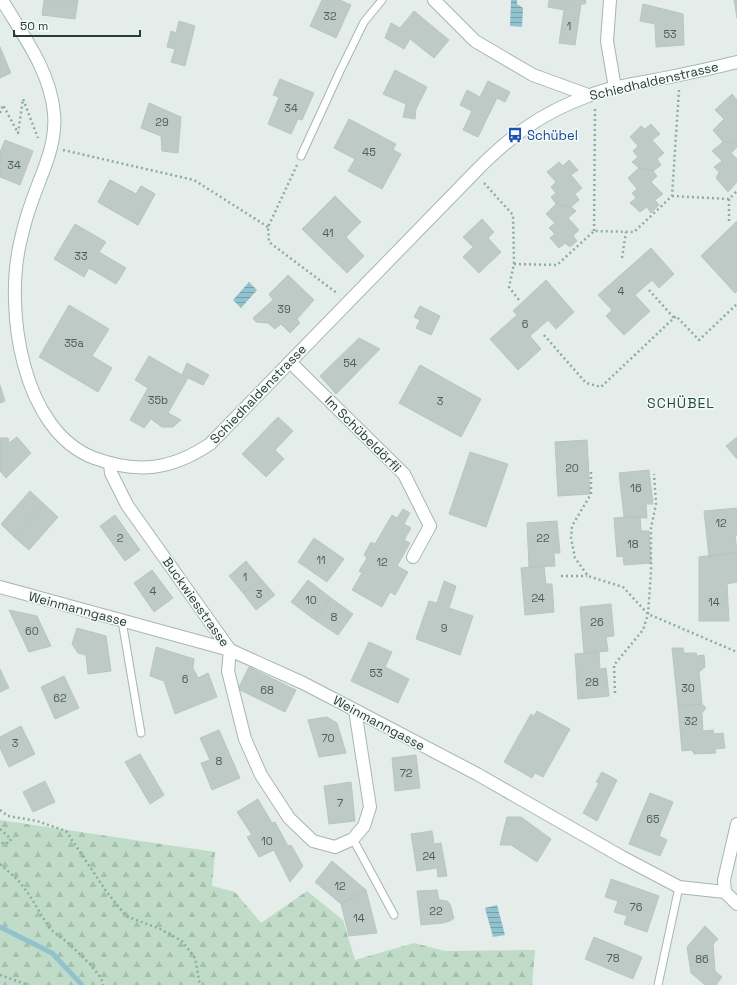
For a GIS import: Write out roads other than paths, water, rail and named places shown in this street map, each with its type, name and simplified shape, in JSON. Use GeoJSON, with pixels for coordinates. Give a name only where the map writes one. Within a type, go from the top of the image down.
{"type":"FeatureCollection","features":[{"type":"Feature","properties":{"kind":"street","name":"Schiedhaldenstrasse"},"geometry":{"type":"LineString","coordinates":[[2,0],[44,71],[52,100],[54,115],[53,140],[48,160],[30,205],[19,250],[15,290],[17,330],[31,388],[52,425],[71,444],[88,455],[110,464],[127,467],[155,466],[183,460],[210,444],[474,172],[501,145],[514,135],[542,117],[592,94],[737,62]]}},
{"type":"Feature","properties":{"kind":"street"},"geometry":{"type":"LineString","coordinates":[[434,0],[475,41],[533,75],[592,94]]}},
{"type":"Feature","properties":{"kind":"street"},"geometry":{"type":"LineString","coordinates":[[610,0],[607,41],[615,88]]}},
{"type":"Feature","properties":{"kind":"street","name":"Im Schübeldörfli"},"geometry":{"type":"LineString","coordinates":[[290,362],[404,474],[430,526],[413,557]]}},
{"type":"Feature","properties":{"kind":"street","name":"Buckwiesstrasse"},"geometry":{"type":"LineString","coordinates":[[110,464],[111,473],[128,505],[230,650],[228,671],[245,739],[261,775],[288,818],[313,841],[335,847],[353,839],[364,826],[370,807],[355,710]]}},
{"type":"Feature","properties":{"kind":"street","name":"Weinmanngasse"},"geometry":{"type":"LineString","coordinates":[[0,587],[230,650],[303,683],[477,774],[622,857],[679,887],[725,892]]}},
{"type":"Feature","properties":{"kind":"street"},"geometry":{"type":"LineString","coordinates":[[737,824],[724,880],[725,892],[737,904]]}},
{"type":"Feature","properties":{"kind":"lane"},"geometry":{"type":"LineString","coordinates":[[301,156],[340,70],[364,22],[382,0]]}},
{"type":"Feature","properties":{"kind":"lane"},"geometry":{"type":"LineString","coordinates":[[122,621],[141,733]]}},
{"type":"Feature","properties":{"kind":"lane"},"geometry":{"type":"LineString","coordinates":[[353,839],[394,915]]}},
{"type":"Feature","properties":{"kind":"lane"},"geometry":{"type":"LineString","coordinates":[[658,985],[679,887]]}},
{"type":"Feature","properties":{"kind":"water"},"geometry":{"type":"Polygon","coordinates":[[[511,0],[517,0],[517,4],[523,8],[522,27],[510,26],[511,0]]]}},
{"type":"Feature","properties":{"kind":"water"},"geometry":{"type":"Polygon","coordinates":[[[249,282],[257,290],[241,308],[233,300],[249,282]]]}},
{"type":"Feature","properties":{"kind":"water"},"geometry":{"type":"Polygon","coordinates":[[[497,905],[505,935],[493,937],[485,908],[497,905]]]}},
{"type":"Feature","properties":{"kind":"waterway"},"geometry":{"type":"LineString","coordinates":[[0,927],[52,953],[82,985]]}},
{"type":"Feature","properties":{"kind":"place","name":"Schübel"},"geometry":{"type":"Point","coordinates":[515,135]}},
{"type":"Feature","properties":{"kind":"district","name":"SCHÜBEL"},"geometry":{"type":"Point","coordinates":[681,403]}}]}
